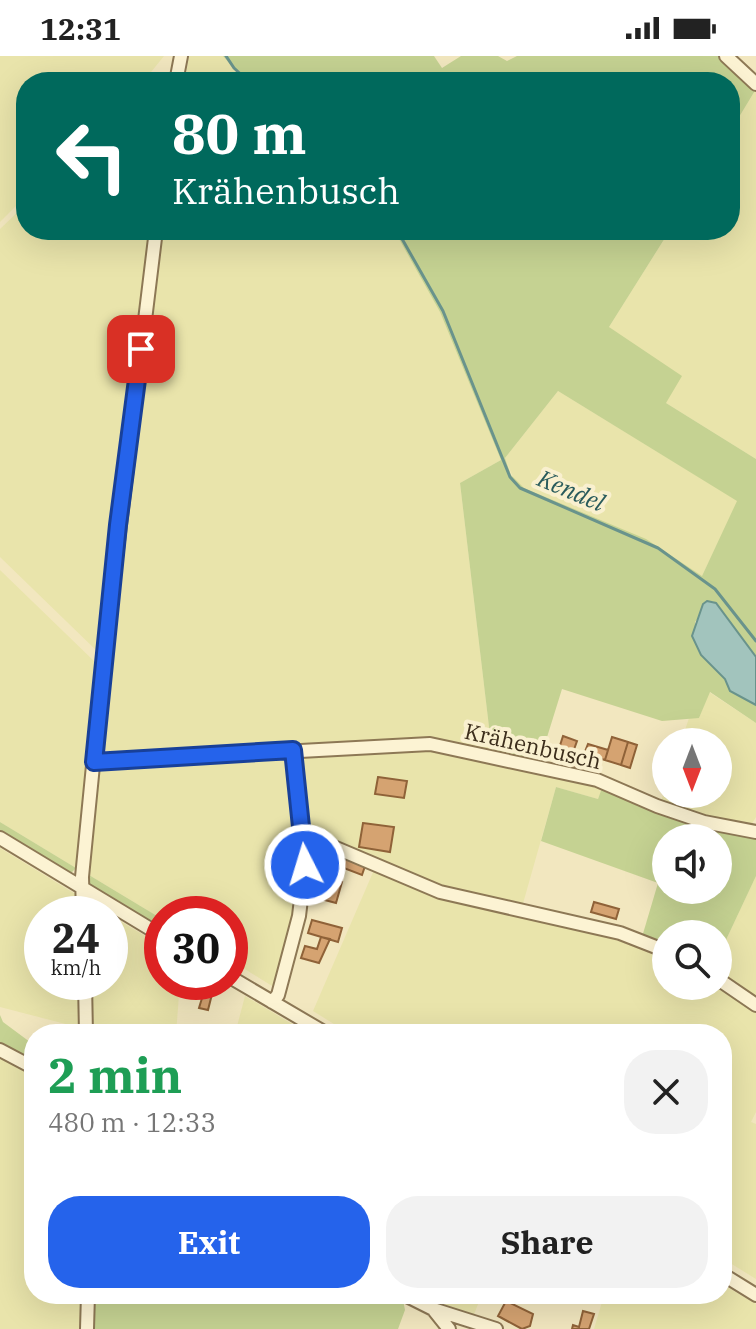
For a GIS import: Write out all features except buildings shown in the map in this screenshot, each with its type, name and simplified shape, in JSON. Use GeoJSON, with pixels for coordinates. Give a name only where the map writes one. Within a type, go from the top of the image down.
{"type":"FeatureCollection","features":[{"type":"Feature","properties":{"kind":"street"},"geometry":{"type":"LineString","coordinates":[[726,56],[756,84]]}},
{"type":"Feature","properties":{"kind":"street"},"geometry":{"type":"LineString","coordinates":[[82,896],[120,513],[155,240]]}},
{"type":"Feature","properties":{"kind":"street","name":"Krähenbusch"},"geometry":{"type":"LineString","coordinates":[[94,762],[430,744],[597,780],[704,822],[756,832]]}},
{"type":"Feature","properties":{"kind":"street"},"geometry":{"type":"LineString","coordinates":[[272,1002],[278,995],[299,916],[305,865],[293,750]]}},
{"type":"Feature","properties":{"kind":"street"},"geometry":{"type":"LineString","coordinates":[[303,834],[440,892],[620,933],[652,946]]}},
{"type":"Feature","properties":{"kind":"street"},"geometry":{"type":"LineString","coordinates":[[0,838],[144,925]]}},
{"type":"Feature","properties":{"kind":"street"},"geometry":{"type":"LineString","coordinates":[[248,988],[310,1024]]}},
{"type":"Feature","properties":{"kind":"street"},"geometry":{"type":"LineString","coordinates":[[732,989],[756,1005]]}},
{"type":"Feature","properties":{"kind":"street"},"geometry":{"type":"LineString","coordinates":[[85,1000],[86,1024]]}},
{"type":"Feature","properties":{"kind":"street"},"geometry":{"type":"LineString","coordinates":[[0,1050],[24,1063]]}},
{"type":"Feature","properties":{"kind":"street"},"geometry":{"type":"LineString","coordinates":[[732,1280],[756,1295]]}},
{"type":"Feature","properties":{"kind":"street"},"geometry":{"type":"LineString","coordinates":[[87,1329],[88,1304]]}},
{"type":"Feature","properties":{"kind":"street"},"geometry":{"type":"LineString","coordinates":[[423,1304],[496,1329]]}},
{"type":"Feature","properties":{"kind":"street"},"geometry":{"type":"LineString","coordinates":[[433,1309],[449,1329]]}},
{"type":"Feature","properties":{"kind":"shaded area"},"geometry":{"type":"Polygon","coordinates":[[[0,56],[164,56],[151,72],[16,72],[16,206],[0,222],[0,56]]]}},
{"type":"Feature","properties":{"kind":"shaded area"},"geometry":{"type":"Polygon","coordinates":[[[189,56],[223,56],[237,72],[187,72],[189,56]]]}},
{"type":"Feature","properties":{"kind":"shaded area"},"geometry":{"type":"Polygon","coordinates":[[[756,89],[756,459],[666,403],[609,327],[664,240],[740,240],[740,115],[756,89]]]}},
{"type":"Feature","properties":{"kind":"shaded area"},"geometry":{"type":"Polygon","coordinates":[[[16,214],[16,240],[148,240],[100,654],[0,557],[0,229],[16,214]]]}},
{"type":"Feature","properties":{"kind":"shaded area"},"geometry":{"type":"Polygon","coordinates":[[[163,240],[400,240],[440,312],[501,460],[460,483],[492,752],[436,738],[113,754],[101,748],[130,469],[163,240]]]}},
{"type":"Feature","properties":{"kind":"shaded area"},"geometry":{"type":"Polygon","coordinates":[[[558,391],[738,501],[702,576],[646,540],[515,482],[505,458],[558,391]]]}},
{"type":"Feature","properties":{"kind":"shaded area"},"geometry":{"type":"Polygon","coordinates":[[[0,570],[96,663],[76,868],[0,822],[0,570]]]}},
{"type":"Feature","properties":{"kind":"shaded area"},"geometry":{"type":"Polygon","coordinates":[[[709,692],[756,723],[756,817],[750,827],[705,820],[671,808],[732,808],[732,728],[686,728],[689,718],[699,718],[709,692]]]}},
{"type":"Feature","properties":{"kind":"shaded area"},"geometry":{"type":"Polygon","coordinates":[[[424,749],[603,785],[598,799],[556,787],[522,907],[443,888],[305,831],[298,756],[424,749]]]}},
{"type":"Feature","properties":{"kind":"shaded area"},"geometry":{"type":"Polygon","coordinates":[[[288,757],[302,865],[295,916],[277,989],[248,971],[248,896],[144,896],[144,908],[89,875],[100,770],[105,766],[288,757]]]}},
{"type":"Feature","properties":{"kind":"shaded area"},"geometry":{"type":"Polygon","coordinates":[[[0,848],[77,895],[24,896],[24,1000],[80,1000],[81,1024],[66,1024],[0,1007],[0,848]]]}},
{"type":"Feature","properties":{"kind":"shaded area"},"geometry":{"type":"Polygon","coordinates":[[[374,870],[619,937],[652,950],[652,1000],[732,1000],[732,995],[756,1010],[756,1112],[751,1122],[756,1124],[756,1279],[732,1264],[732,1024],[334,1024],[313,1011],[374,870]]]}},
{"type":"Feature","properties":{"kind":"shaded area"},"geometry":{"type":"Polygon","coordinates":[[[756,876],[756,1001],[732,985],[732,927],[756,876]]]}},
{"type":"Feature","properties":{"kind":"shaded area"},"geometry":{"type":"Polygon","coordinates":[[[128,926],[144,935],[144,1000],[179,1000],[177,1024],[94,1024],[93,1000],[128,1000],[128,926]]]}},
{"type":"Feature","properties":{"kind":"shaded area"},"geometry":{"type":"Polygon","coordinates":[[[248,998],[292,1024],[238,1024],[244,1000],[248,998]]]}},
{"type":"Feature","properties":{"kind":"shaded area"},"geometry":{"type":"Polygon","coordinates":[[[0,1054],[24,1067],[24,1304],[82,1304],[82,1329],[0,1329],[0,1054]]]}},
{"type":"Feature","properties":{"kind":"shaded area"},"geometry":{"type":"Polygon","coordinates":[[[732,1290],[756,1304],[756,1329],[594,1329],[601,1304],[732,1304],[732,1290]]]}},
{"type":"Feature","properties":{"kind":"shaded area"},"geometry":{"type":"Polygon","coordinates":[[[434,1304],[478,1304],[473,1317],[434,1304]]]}},
{"type":"Feature","properties":{"kind":"green space"},"geometry":{"type":"Polygon","coordinates":[[[223,56],[434,56],[442,68],[461,56],[498,56],[507,61],[517,56],[720,56],[737,72],[237,72],[223,56]]]}},
{"type":"Feature","properties":{"kind":"green space"},"geometry":{"type":"Polygon","coordinates":[[[740,74],[756,89],[740,115],[740,74]]]}},
{"type":"Feature","properties":{"kind":"green space"},"geometry":{"type":"Polygon","coordinates":[[[400,240],[664,240],[609,327],[682,376],[666,403],[756,459],[756,657],[716,603],[712,601],[695,622],[701,655],[725,679],[730,691],[756,705],[756,723],[710,692],[699,718],[662,721],[562,689],[539,763],[492,752],[460,483],[501,460],[440,312],[400,240]],[[558,391],[505,458],[511,475],[524,488],[646,539],[702,576],[737,501],[558,391]]]}},
{"type":"Feature","properties":{"kind":"green space"},"geometry":{"type":"Polygon","coordinates":[[[603,785],[652,801],[652,808],[673,808],[722,824],[652,824],[652,881],[541,841],[556,787],[598,799],[603,785]]]}},
{"type":"Feature","properties":{"kind":"green space"},"geometry":{"type":"Polygon","coordinates":[[[0,822],[76,868],[70,874],[0,833],[0,822]]]}},
{"type":"Feature","properties":{"kind":"green space"},"geometry":{"type":"Polygon","coordinates":[[[732,827],[756,835],[756,876],[732,927],[732,920],[652,920],[652,941],[642,937],[652,903],[732,904],[732,827]]]}},
{"type":"Feature","properties":{"kind":"green space"},"geometry":{"type":"Polygon","coordinates":[[[89,875],[124,896],[106,896],[89,883],[89,875]]]}},
{"type":"Feature","properties":{"kind":"green space"},"geometry":{"type":"Polygon","coordinates":[[[128,899],[144,908],[144,919],[128,909],[128,899]]]}},
{"type":"Feature","properties":{"kind":"green space"},"geometry":{"type":"Polygon","coordinates":[[[0,1015],[3,1022],[24,1038],[24,1057],[0,1045],[0,1015]]]}},
{"type":"Feature","properties":{"kind":"green space"},"geometry":{"type":"Polygon","coordinates":[[[92,1304],[404,1304],[405,1310],[398,1329],[92,1329],[92,1304]]]}},
{"type":"Feature","properties":{"kind":"water"},"geometry":{"type":"Polygon","coordinates":[[[707,601],[716,603],[756,657],[756,705],[730,691],[725,679],[701,655],[692,636],[703,604],[707,601]]]}},
{"type":"Feature","properties":{"kind":"waterway","name":"Kendel"},"geometry":{"type":"LineString","coordinates":[[226,56],[238,72]]}},
{"type":"Feature","properties":{"kind":"waterway","name":"Kendel"},"geometry":{"type":"LineString","coordinates":[[403,240],[443,311],[510,477],[520,488],[658,548],[715,589],[756,641]]}},
{"type":"Feature","properties":{"kind":"route"},"geometry":{"type":"LineString","coordinates":[[141,349],[118,525],[94,762],[293,750],[305,865]]}}]}
